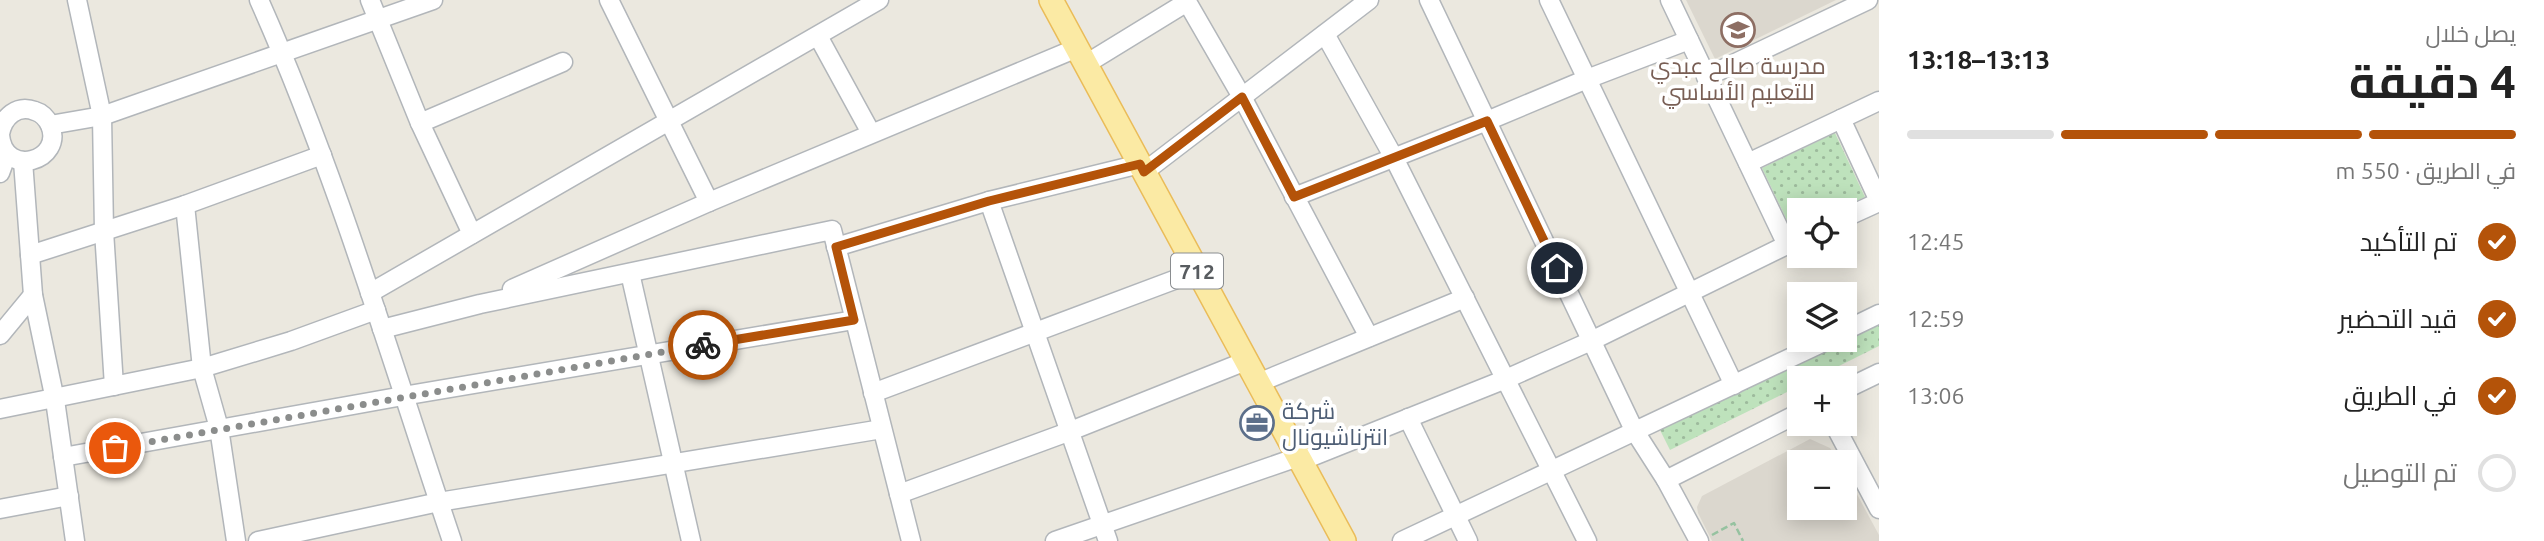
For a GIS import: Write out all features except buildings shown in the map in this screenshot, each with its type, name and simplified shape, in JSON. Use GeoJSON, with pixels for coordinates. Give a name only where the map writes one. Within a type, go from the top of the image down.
{"type":"FeatureCollection","features":[{"type":"Feature","properties":{"kind":"main road","name":"712"},"geometry":{"type":"LineString","coordinates":[[1051,0],[1344,541]]}},
{"type":"Feature","properties":{"kind":"street"},"geometry":{"type":"LineString","coordinates":[[77,0],[102,116],[104,230],[114,386]]}},
{"type":"Feature","properties":{"kind":"street"},"geometry":{"type":"LineString","coordinates":[[258,0],[282,52],[322,155],[452,541]]}},
{"type":"Feature","properties":{"kind":"street"},"geometry":{"type":"LineString","coordinates":[[370,0],[420,123],[472,234]]}},
{"type":"Feature","properties":{"kind":"street"},"geometry":{"type":"LineString","coordinates":[[50,125],[102,116],[432,0]]}},
{"type":"Feature","properties":{"kind":"street"},"geometry":{"type":"LineString","coordinates":[[609,0],[709,202]]}},
{"type":"Feature","properties":{"kind":"street"},"geometry":{"type":"LineString","coordinates":[[0,410],[202,368],[291,341],[373,301],[472,234],[879,0]]}},
{"type":"Feature","properties":{"kind":"street"},"geometry":{"type":"LineString","coordinates":[[836,247],[989,201],[1142,168],[1242,97],[1369,0]]}},
{"type":"Feature","properties":{"kind":"street"},"geometry":{"type":"LineString","coordinates":[[1429,0],[1634,430],[1704,539]]}},
{"type":"Feature","properties":{"kind":"street"},"geometry":{"type":"LineString","coordinates":[[1549,0],[1734,385]]}},
{"type":"Feature","properties":{"kind":"street"},"geometry":{"type":"LineString","coordinates":[[1670,0],[1748,163],[1787,231]]}},
{"type":"Feature","properties":{"kind":"street"},"geometry":{"type":"LineString","coordinates":[[1706,77],[1868,0]]}},
{"type":"Feature","properties":{"kind":"street"},"geometry":{"type":"LineString","coordinates":[[480,304],[871,133],[1081,56],[1186,1],[1242,97],[1369,337]]}},
{"type":"Feature","properties":{"kind":"street"},"geometry":{"type":"LineString","coordinates":[[1325,34],[1393,156],[1587,541]]}},
{"type":"Feature","properties":{"kind":"street"},"geometry":{"type":"LineString","coordinates":[[818,36],[871,133]]}},
{"type":"Feature","properties":{"kind":"street"},"geometry":{"type":"LineString","coordinates":[[1294,197],[1689,40]]}},
{"type":"Feature","properties":{"kind":"street"},"geometry":{"type":"LineString","coordinates":[[420,123],[564,62]]}},
{"type":"Feature","properties":{"kind":"street"},"geometry":{"type":"LineString","coordinates":[[1748,163],[1879,100]]}},
{"type":"Feature","properties":{"kind":"street"},"geometry":{"type":"LineString","coordinates":[[0,104],[18,110],[33,110],[46,118],[52,132],[49,148],[38,159],[15,158],[3,148],[0,134],[5,119],[18,110]]}},
{"type":"Feature","properties":{"kind":"street"},"geometry":{"type":"LineString","coordinates":[[1840,119],[1879,201],[1857,212]]}},
{"type":"Feature","properties":{"kind":"street"},"geometry":{"type":"LineString","coordinates":[[30,255],[185,205],[322,155]]}},
{"type":"Feature","properties":{"kind":"street"},"geometry":{"type":"LineString","coordinates":[[0,173],[15,158]]}},
{"type":"Feature","properties":{"kind":"street"},"geometry":{"type":"LineString","coordinates":[[15,158],[30,255],[33,295],[55,400],[75,541]]}},
{"type":"Feature","properties":{"kind":"street"},"geometry":{"type":"LineString","coordinates":[[989,201],[1105,533]]}},
{"type":"Feature","properties":{"kind":"street"},"geometry":{"type":"LineString","coordinates":[[185,205],[202,368],[219,429],[236,541]]}},
{"type":"Feature","properties":{"kind":"street"},"geometry":{"type":"LineString","coordinates":[[382,329],[480,304],[832,230],[911,541]]}},
{"type":"Feature","properties":{"kind":"street"},"geometry":{"type":"LineString","coordinates":[[1055,541],[1105,533],[1506,379],[1591,341],[1787,245]]}},
{"type":"Feature","properties":{"kind":"street"},"geometry":{"type":"LineString","coordinates":[[873,393],[1198,271]]}},
{"type":"Feature","properties":{"kind":"street"},"geometry":{"type":"LineString","coordinates":[[630,273],[691,541]]}},
{"type":"Feature","properties":{"kind":"street"},"geometry":{"type":"LineString","coordinates":[[0,335],[33,295]]}},
{"type":"Feature","properties":{"kind":"street"},"geometry":{"type":"LineString","coordinates":[[1258,383],[1465,298]]}},
{"type":"Feature","properties":{"kind":"street"},"geometry":{"type":"LineString","coordinates":[[1857,325],[1879,314]]}},
{"type":"Feature","properties":{"kind":"street"},"geometry":{"type":"LineString","coordinates":[[63,457],[854,320]]}},
{"type":"Feature","properties":{"kind":"street"},"geometry":{"type":"LineString","coordinates":[[1402,541],[1803,352]]}},
{"type":"Feature","properties":{"kind":"street"},"geometry":{"type":"LineString","coordinates":[[899,494],[1068,432],[1246,361]]}},
{"type":"Feature","properties":{"kind":"street"},"geometry":{"type":"LineString","coordinates":[[1857,384],[1879,373]]}},
{"type":"Feature","properties":{"kind":"street"},"geometry":{"type":"LineString","coordinates":[[1408,418],[1468,541]]}},
{"type":"Feature","properties":{"kind":"street"},"geometry":{"type":"LineString","coordinates":[[1666,480],[1787,419]]}},
{"type":"Feature","properties":{"kind":"street"},"geometry":{"type":"LineString","coordinates":[[258,541],[439,502],[882,429]]}},
{"type":"Feature","properties":{"kind":"street"},"geometry":{"type":"LineString","coordinates":[[1840,436],[1879,509]]}},
{"type":"Feature","properties":{"kind":"street"},"geometry":{"type":"LineString","coordinates":[[0,509],[69,496]]}},
{"type":"Feature","properties":{"kind":"path"},"geometry":{"type":"LineString","coordinates":[[1704,539],[1734,523],[1743,541]]}},
{"type":"Feature","properties":{"kind":"shaded area","name":"مدرسة صالح عبدي للتعليم الأساسي"},"geometry":{"type":"Polygon","coordinates":[[[1686,0],[1836,0],[1715,59],[1686,0]]]}},
{"type":"Feature","properties":{"kind":"shaded area"},"geometry":{"type":"Polygon","coordinates":[[[1810,439],[1831,450],[1789,450],[1810,439]]]}},
{"type":"Feature","properties":{"kind":"shaded area"},"geometry":{"type":"Polygon","coordinates":[[[1787,451],[1787,520],[1857,520],[1857,494],[1879,535],[1879,541],[1712,541],[1698,513],[1697,507],[1702,496],[1787,451]]]}},
{"type":"Feature","properties":{"kind":"green space"},"geometry":{"type":"Polygon","coordinates":[[[1835,133],[1865,197],[1857,201],[1857,198],[1787,198],[1787,220],[1762,168],[1835,133]]]}},
{"type":"Feature","properties":{"kind":"green space"},"geometry":{"type":"Polygon","coordinates":[[[1879,322],[1879,346],[1839,366],[1790,366],[1818,352],[1857,352],[1857,333],[1879,322]]]}},
{"type":"Feature","properties":{"kind":"green space"},"geometry":{"type":"Polygon","coordinates":[[[1787,367],[1787,392],[1670,450],[1660,430],[1787,367]]]}},
{"type":"Feature","properties":{"kind":"way so far"},"geometry":{"type":"LineString","coordinates":[[115,448],[703,345]]}},
{"type":"Feature","properties":{"kind":"place","name":"مدرسة صالح عبدي للتعليم الأساسي"},"geometry":{"type":"Point","coordinates":[1738,30]}},
{"type":"Feature","properties":{"kind":"place","name":"شركة انترناشيونال"},"geometry":{"type":"Point","coordinates":[1257,423]}},
{"type":"Feature","properties":{"kind":"route"},"geometry":{"type":"LineString","coordinates":[[703,345],[854,320],[836,247],[989,201],[1140,164],[1144,172],[1242,97],[1294,197],[1487,121],[1557,268]]}}]}
